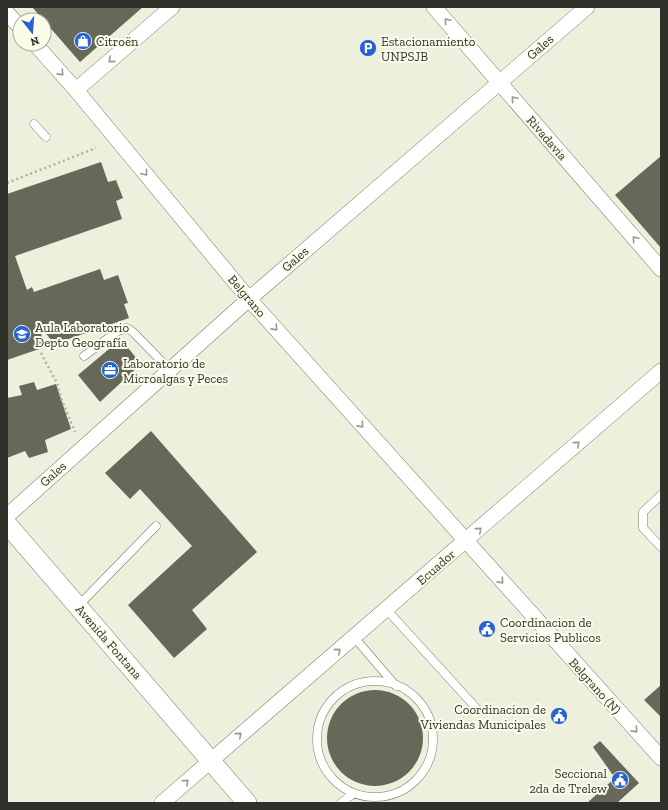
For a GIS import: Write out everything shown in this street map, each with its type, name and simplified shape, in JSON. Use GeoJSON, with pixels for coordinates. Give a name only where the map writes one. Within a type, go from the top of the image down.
{"type":"FeatureCollection","features":[{"type":"Feature","properties":{"kind":"street"},"geometry":{"type":"LineString","coordinates":[[76,90],[172,7]]}},
{"type":"Feature","properties":{"kind":"street","name":"Rivadavia"},"geometry":{"type":"LineString","coordinates":[[434,7],[661,269]]}},
{"type":"Feature","properties":{"kind":"street","name":"Gales"},"geometry":{"type":"LineString","coordinates":[[7,516],[249,299],[587,7]]}},
{"type":"Feature","properties":{"kind":"street","name":"Belgrano"},"geometry":{"type":"LineString","coordinates":[[42,52],[76,90],[249,299],[465,542]]}},
{"type":"Feature","properties":{"kind":"street","name":"Ecuador"},"geometry":{"type":"LineString","coordinates":[[162,803],[210,760],[387,610],[661,371]]}},
{"type":"Feature","properties":{"kind":"street","name":"Avenida Fontana"},"geometry":{"type":"LineString","coordinates":[[7,524],[247,803]]}},
{"type":"Feature","properties":{"kind":"street","name":"Belgrano (N)"},"geometry":{"type":"LineString","coordinates":[[465,542],[661,758]]}},
{"type":"Feature","properties":{"kind":"lane"},"geometry":{"type":"LineString","coordinates":[[34,124],[46,138]]}},
{"type":"Feature","properties":{"kind":"lane"},"geometry":{"type":"LineString","coordinates":[[84,356],[118,331],[127,328],[133,332],[170,370]]}},
{"type":"Feature","properties":{"kind":"lane"},"geometry":{"type":"LineString","coordinates":[[661,495],[643,512],[643,528],[661,547]]}},
{"type":"Feature","properties":{"kind":"lane"},"geometry":{"type":"LineString","coordinates":[[78,606],[156,526]]}},
{"type":"Feature","properties":{"kind":"lane"},"geometry":{"type":"LineString","coordinates":[[387,610],[479,711]]}},
{"type":"Feature","properties":{"kind":"lane"},"geometry":{"type":"LineString","coordinates":[[354,637],[396,686]]}},
{"type":"Feature","properties":{"kind":"lane"},"geometry":{"type":"LineString","coordinates":[[370,682],[383,682],[407,691],[425,710],[430,722],[433,734],[429,760],[415,781],[404,789],[380,797],[354,793],[343,787],[325,769],[320,757],[318,744],[318,731],[321,719],[335,698],[346,690],[370,682]]}},
{"type":"Feature","properties":{"kind":"lane"},"geometry":{"type":"LineString","coordinates":[[341,803],[354,793]]}},
{"type":"Feature","properties":{"kind":"path"},"geometry":{"type":"LineString","coordinates":[[7,183],[96,148]]}},
{"type":"Feature","properties":{"kind":"path"},"geometry":{"type":"LineString","coordinates":[[41,353],[57,383],[61,398],[75,432]]}},
{"type":"Feature","properties":{"kind":"building","name":"Citroën"},"geometry":{"type":"Polygon","coordinates":[[[32,7],[143,7],[80,62],[52,30],[52,12],[36,12],[32,7]]]}},
{"type":"Feature","properties":{"kind":"building"},"geometry":{"type":"Polygon","coordinates":[[[661,156],[661,248],[615,195],[661,156]]]}},
{"type":"Feature","properties":{"kind":"building"},"geometry":{"type":"Polygon","coordinates":[[[101,162],[108,182],[116,180],[123,198],[116,201],[122,219],[15,256],[27,290],[32,287],[34,292],[100,269],[104,280],[118,275],[128,303],[124,304],[129,318],[54,344],[38,323],[45,347],[7,360],[7,194],[101,162]]]}},
{"type":"Feature","properties":{"kind":"building","name":"Laboratorio de Microalgas y Peces"},"geometry":{"type":"Polygon","coordinates":[[[121,339],[141,364],[100,402],[78,375],[121,339]]]}},
{"type":"Feature","properties":{"kind":"building"},"geometry":{"type":"Polygon","coordinates":[[[34,382],[37,390],[56,384],[71,429],[45,440],[48,452],[29,458],[25,451],[7,458],[7,398],[22,395],[19,386],[34,382]]]}},
{"type":"Feature","properties":{"kind":"building"},"geometry":{"type":"Polygon","coordinates":[[[151,431],[257,552],[192,610],[207,629],[174,658],[128,605],[192,546],[140,489],[130,499],[105,473],[151,431]]]}},
{"type":"Feature","properties":{"kind":"building"},"geometry":{"type":"Polygon","coordinates":[[[661,685],[661,717],[644,700],[661,685]]]}},
{"type":"Feature","properties":{"kind":"building"},"geometry":{"type":"Polygon","coordinates":[[[375,690],[393,694],[402,698],[409,704],[415,711],[419,720],[423,738],[419,756],[415,765],[409,772],[402,778],[393,782],[375,786],[357,782],[348,778],[341,772],[335,765],[331,756],[327,738],[331,720],[335,711],[341,704],[348,698],[357,694],[375,690]]]}},
{"type":"Feature","properties":{"kind":"building"},"geometry":{"type":"Polygon","coordinates":[[[600,741],[639,783],[617,803],[587,803],[615,778],[593,747],[600,741]]]}},
{"type":"Feature","properties":{"kind":"place","name":"Citroën"},"geometry":{"type":"Point","coordinates":[83,41]}},
{"type":"Feature","properties":{"kind":"place","name":"Estacionamiento UNPSJB"},"geometry":{"type":"Point","coordinates":[368,48]}},
{"type":"Feature","properties":{"kind":"place","name":"Aula Laboratorio Depto Geografía"},"geometry":{"type":"Point","coordinates":[22,334]}},
{"type":"Feature","properties":{"kind":"place","name":"Laboratorio de Microalgas y Peces"},"geometry":{"type":"Point","coordinates":[110,370]}},
{"type":"Feature","properties":{"kind":"place","name":"Coordinacion de Servicios Publicos"},"geometry":{"type":"Point","coordinates":[487,629]}},
{"type":"Feature","properties":{"kind":"place","name":"Coordinacion de Viviendas Municipales"},"geometry":{"type":"Point","coordinates":[559,716]}},
{"type":"Feature","properties":{"kind":"place","name":"Seccional 2da de Trelew"},"geometry":{"type":"Point","coordinates":[620,780]}}]}
